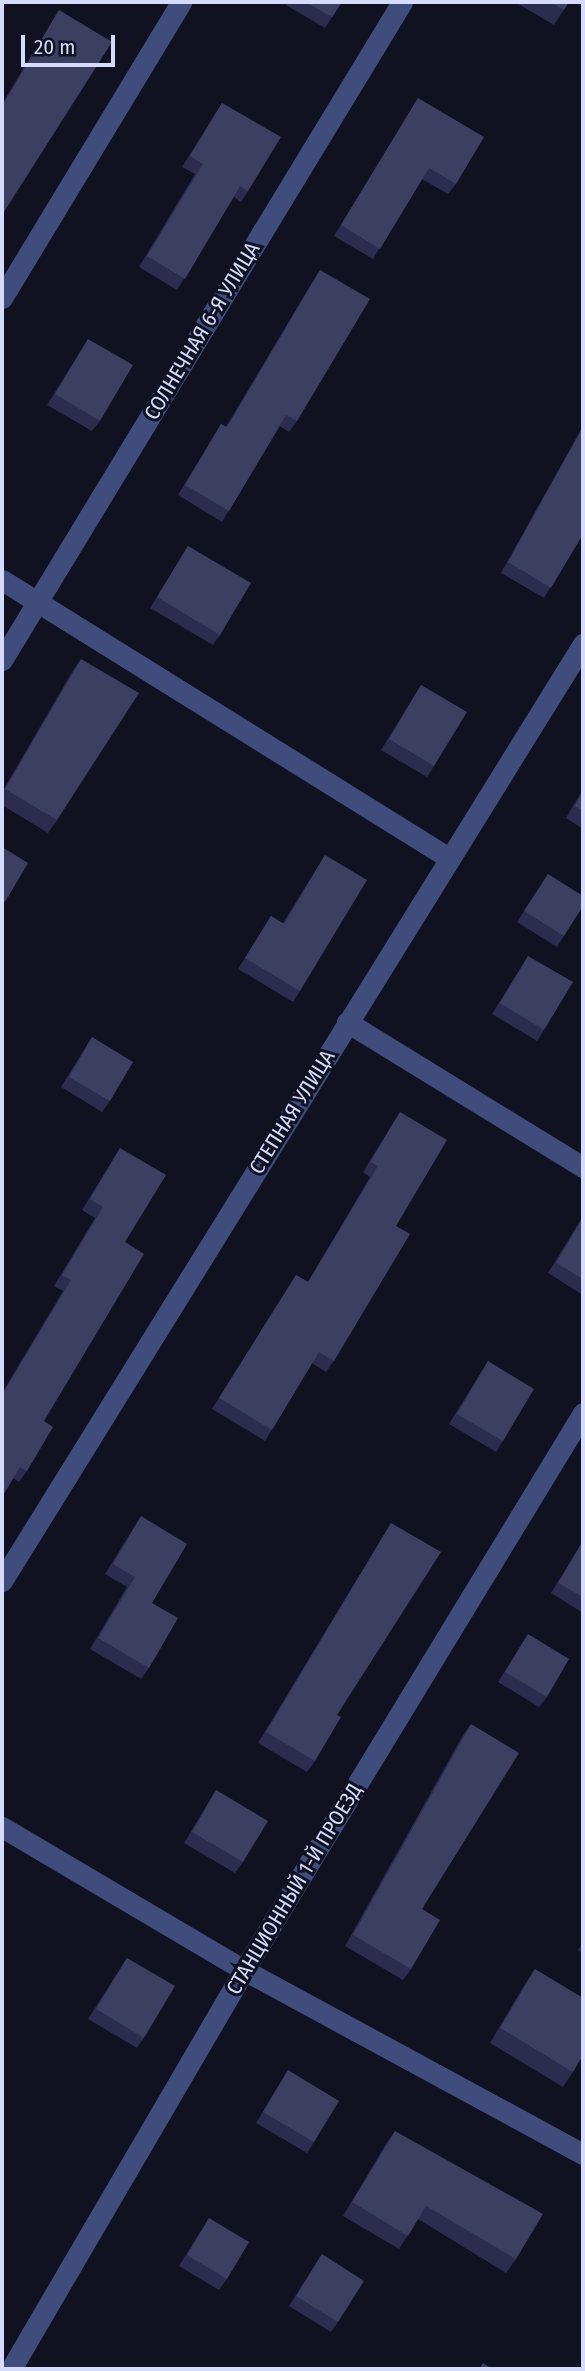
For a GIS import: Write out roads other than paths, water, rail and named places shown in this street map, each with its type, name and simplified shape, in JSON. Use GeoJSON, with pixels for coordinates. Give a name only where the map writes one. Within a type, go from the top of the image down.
{"type":"FeatureCollection","features":[{"type":"Feature","properties":{"kind":"street"},"geometry":{"type":"LineString","coordinates":[[2,298],[181,2]]}},
{"type":"Feature","properties":{"kind":"street","name":"СОЛНЕЧНАЯ 6-Я УЛИЦА"},"geometry":{"type":"LineString","coordinates":[[2,660],[402,2]]}},
{"type":"Feature","properties":{"kind":"street"},"geometry":{"type":"LineString","coordinates":[[2,580],[449,858]]}},
{"type":"Feature","properties":{"kind":"street","name":"СТЕПНАЯ УЛИЦА"},"geometry":{"type":"LineString","coordinates":[[2,1581],[583,645]]}},
{"type":"Feature","properties":{"kind":"street"},"geometry":{"type":"LineString","coordinates":[[347,1022],[583,1167]]}},
{"type":"Feature","properties":{"kind":"street","name":"СТАНЦИОННЫЙ 1-Й ПРОЕЗД"},"geometry":{"type":"LineString","coordinates":[[11,2369],[244,1970],[583,1413]]}},
{"type":"Feature","properties":{"kind":"street"},"geometry":{"type":"LineString","coordinates":[[2,1827],[244,1970],[582,2150]]}}]}
